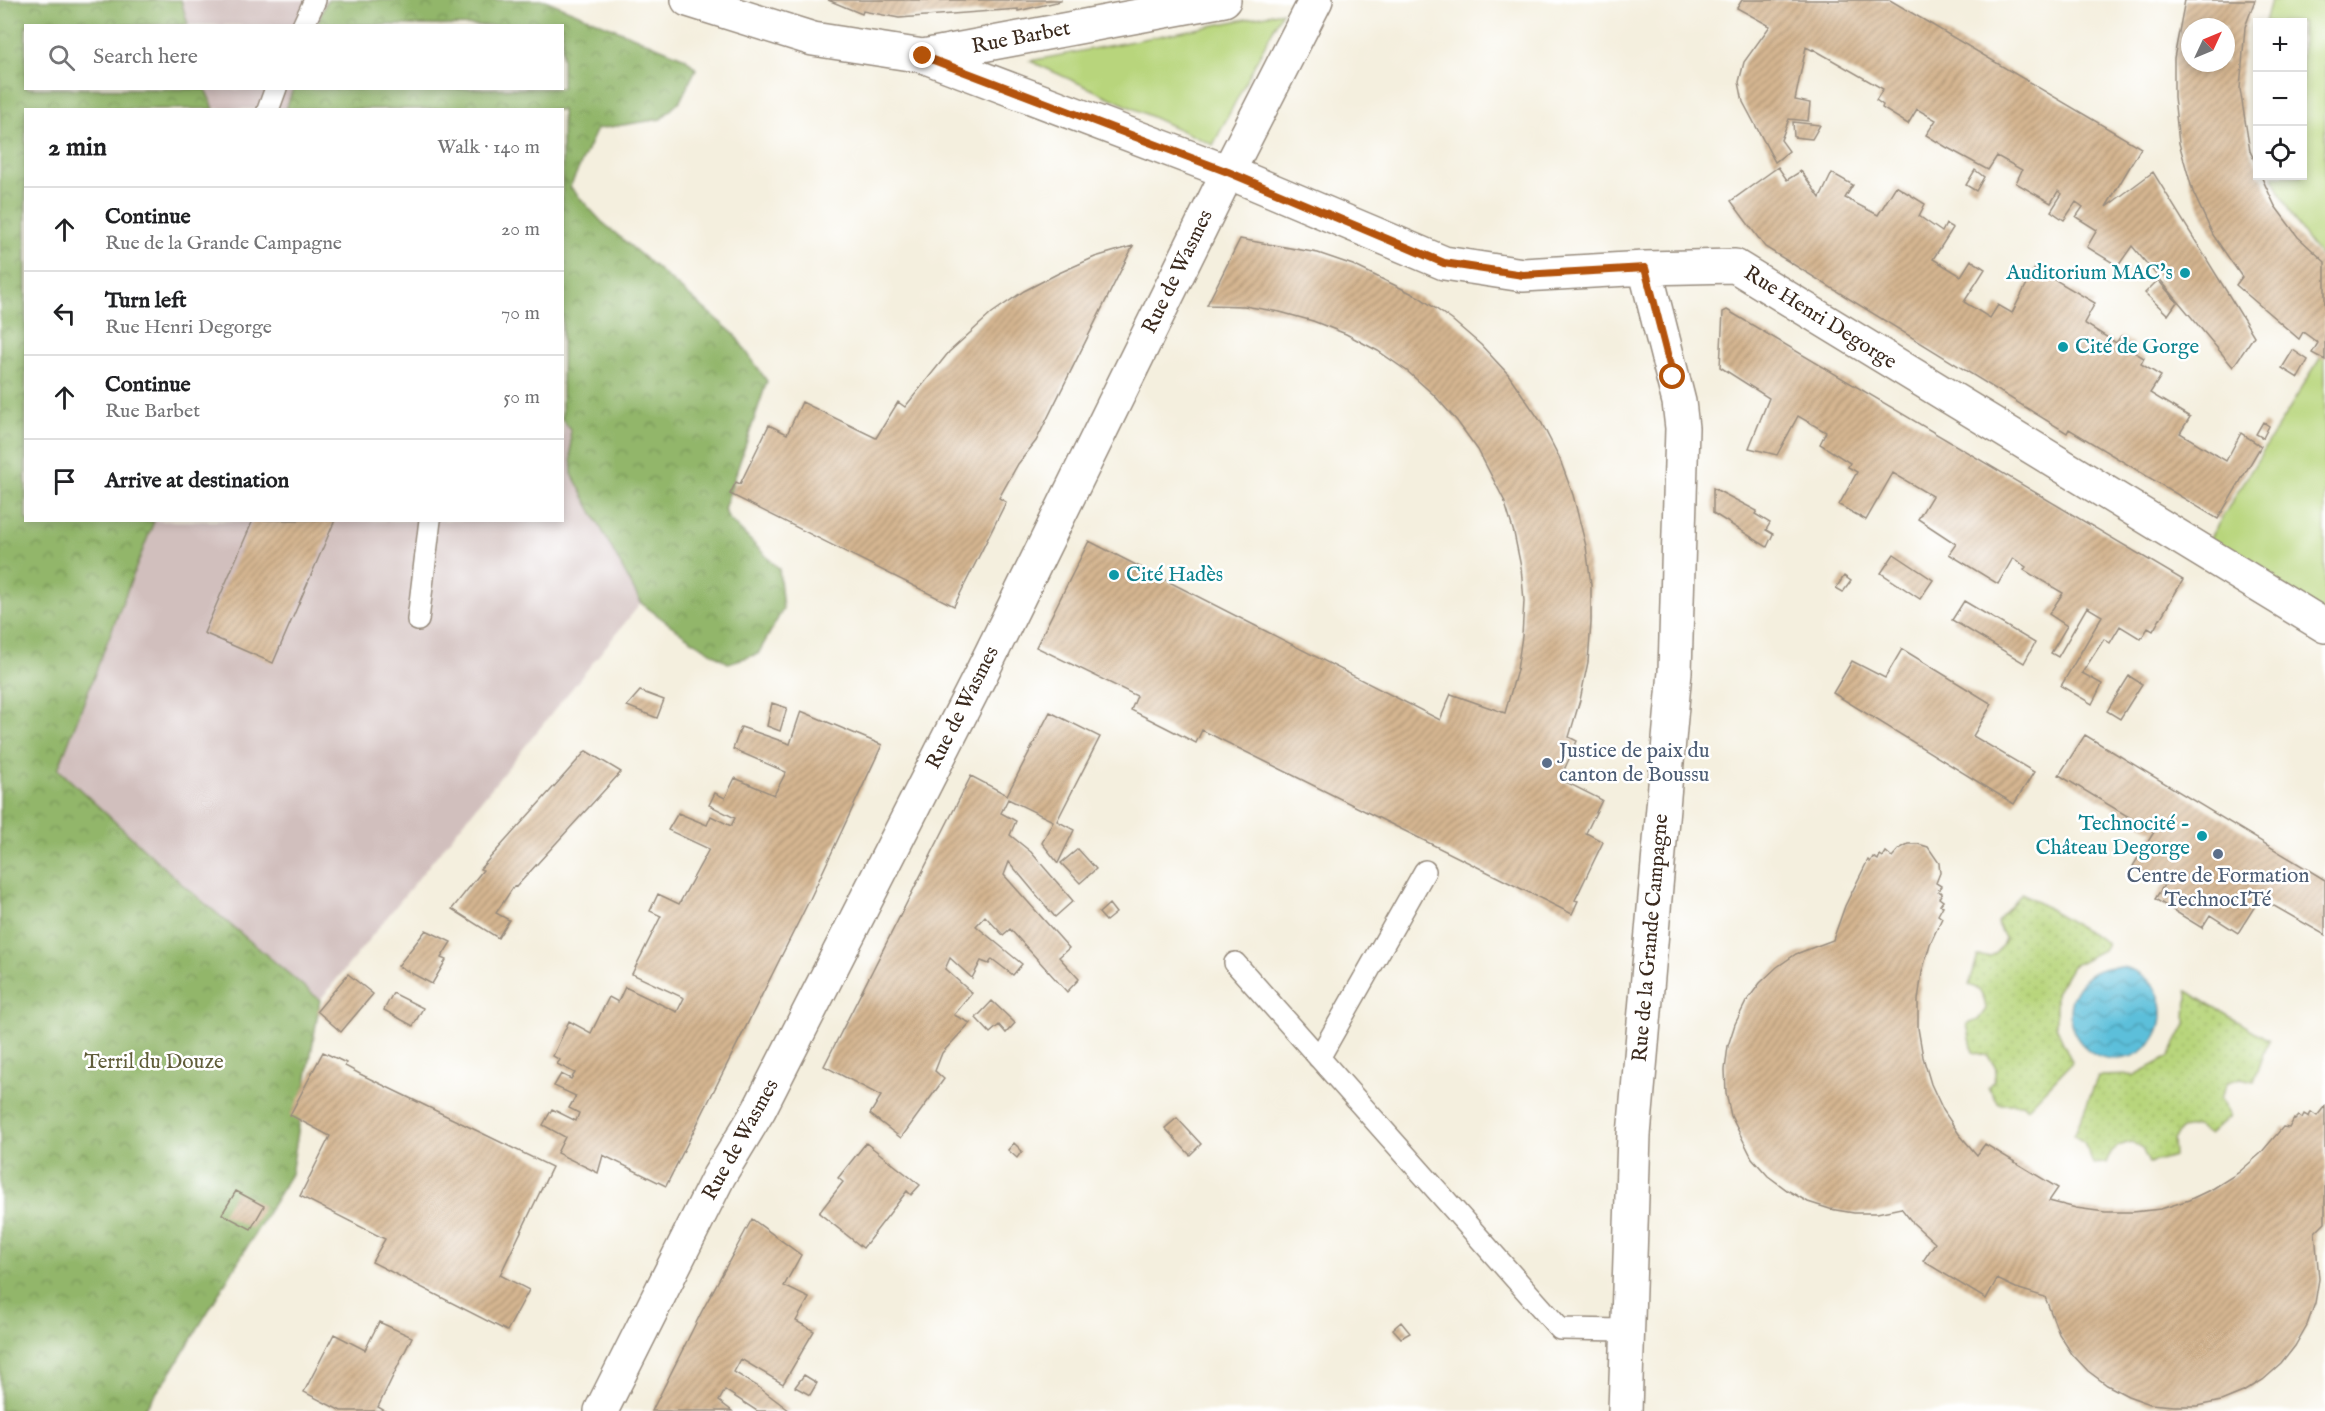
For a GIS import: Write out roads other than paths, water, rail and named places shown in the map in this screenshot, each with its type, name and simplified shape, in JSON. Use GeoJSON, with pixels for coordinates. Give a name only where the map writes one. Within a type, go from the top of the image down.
{"type":"FeatureCollection","features":[{"type":"Feature","properties":{"kind":"street","name":"Rue Barbet"},"geometry":{"type":"LineString","coordinates":[[688,0],[813,39],[923,56],[1228,172]]}},
{"type":"Feature","properties":{"kind":"street","name":"Rue Barbet"},"geometry":{"type":"LineString","coordinates":[[923,56],[1224,0]]}},
{"type":"Feature","properties":{"kind":"street","name":"Rue de Wasmes"},"geometry":{"type":"LineString","coordinates":[[601,1411],[719,1176],[759,1110],[982,672],[1228,172],[1316,0]]}},
{"type":"Feature","properties":{"kind":"street","name":"Rue Henri Degorge"},"geometry":{"type":"LineString","coordinates":[[1228,172],[1444,263],[1523,275],[1645,268],[1735,266],[2325,626]]}},
{"type":"Feature","properties":{"kind":"street","name":"Rue de la Grande Campagne"},"geometry":{"type":"LineString","coordinates":[[1625,1411],[1634,1135],[1675,672],[1682,428],[1679,402],[1645,268]]}},
{"type":"Feature","properties":{"kind":"lane"},"geometry":{"type":"LineString","coordinates":[[304,24],[315,0]]}},
{"type":"Feature","properties":{"kind":"lane"},"geometry":{"type":"LineString","coordinates":[[269,108],[275,90]]}},
{"type":"Feature","properties":{"kind":"lane"},"geometry":{"type":"LineString","coordinates":[[417,620],[430,522]]}},
{"type":"Feature","properties":{"kind":"lane"},"geometry":{"type":"LineString","coordinates":[[1319,1058],[1425,870]]}},
{"type":"Feature","properties":{"kind":"lane"},"geometry":{"type":"LineString","coordinates":[[1235,963],[1560,1329],[1628,1346]]}},
{"type":"Feature","properties":{"kind":"water"},"geometry":{"type":"Polygon","coordinates":[[[2116,967],[2133,971],[2148,981],[2158,996],[2162,1013],[2158,1030],[2148,1045],[2133,1055],[2116,1059],[2099,1055],[2084,1045],[2074,1030],[2070,1013],[2074,996],[2084,981],[2099,971],[2116,967]]]}},
{"type":"Feature","properties":{"kind":"place","name":"Auditorium MAC's"},"geometry":{"type":"Point","coordinates":[2185,273]}},
{"type":"Feature","properties":{"kind":"place","name":"Cité de Gorge"},"geometry":{"type":"Point","coordinates":[2063,347]}},
{"type":"Feature","properties":{"kind":"place","name":"Cité Hadès"},"geometry":{"type":"Point","coordinates":[1114,575]}},
{"type":"Feature","properties":{"kind":"place","name":"Justice de paix du canton de Boussu"},"geometry":{"type":"Point","coordinates":[1547,763]}},
{"type":"Feature","properties":{"kind":"place","name":"Technocité - Château Degorge"},"geometry":{"type":"Point","coordinates":[2202,836]}},
{"type":"Feature","properties":{"kind":"place","name":"Centre de Formation TechnocITé"},"geometry":{"type":"Point","coordinates":[2218,854]}},
{"type":"Feature","properties":{"kind":"park label","name":"Terril du Douze"},"geometry":{"type":"Point","coordinates":[154,1062]}}]}
